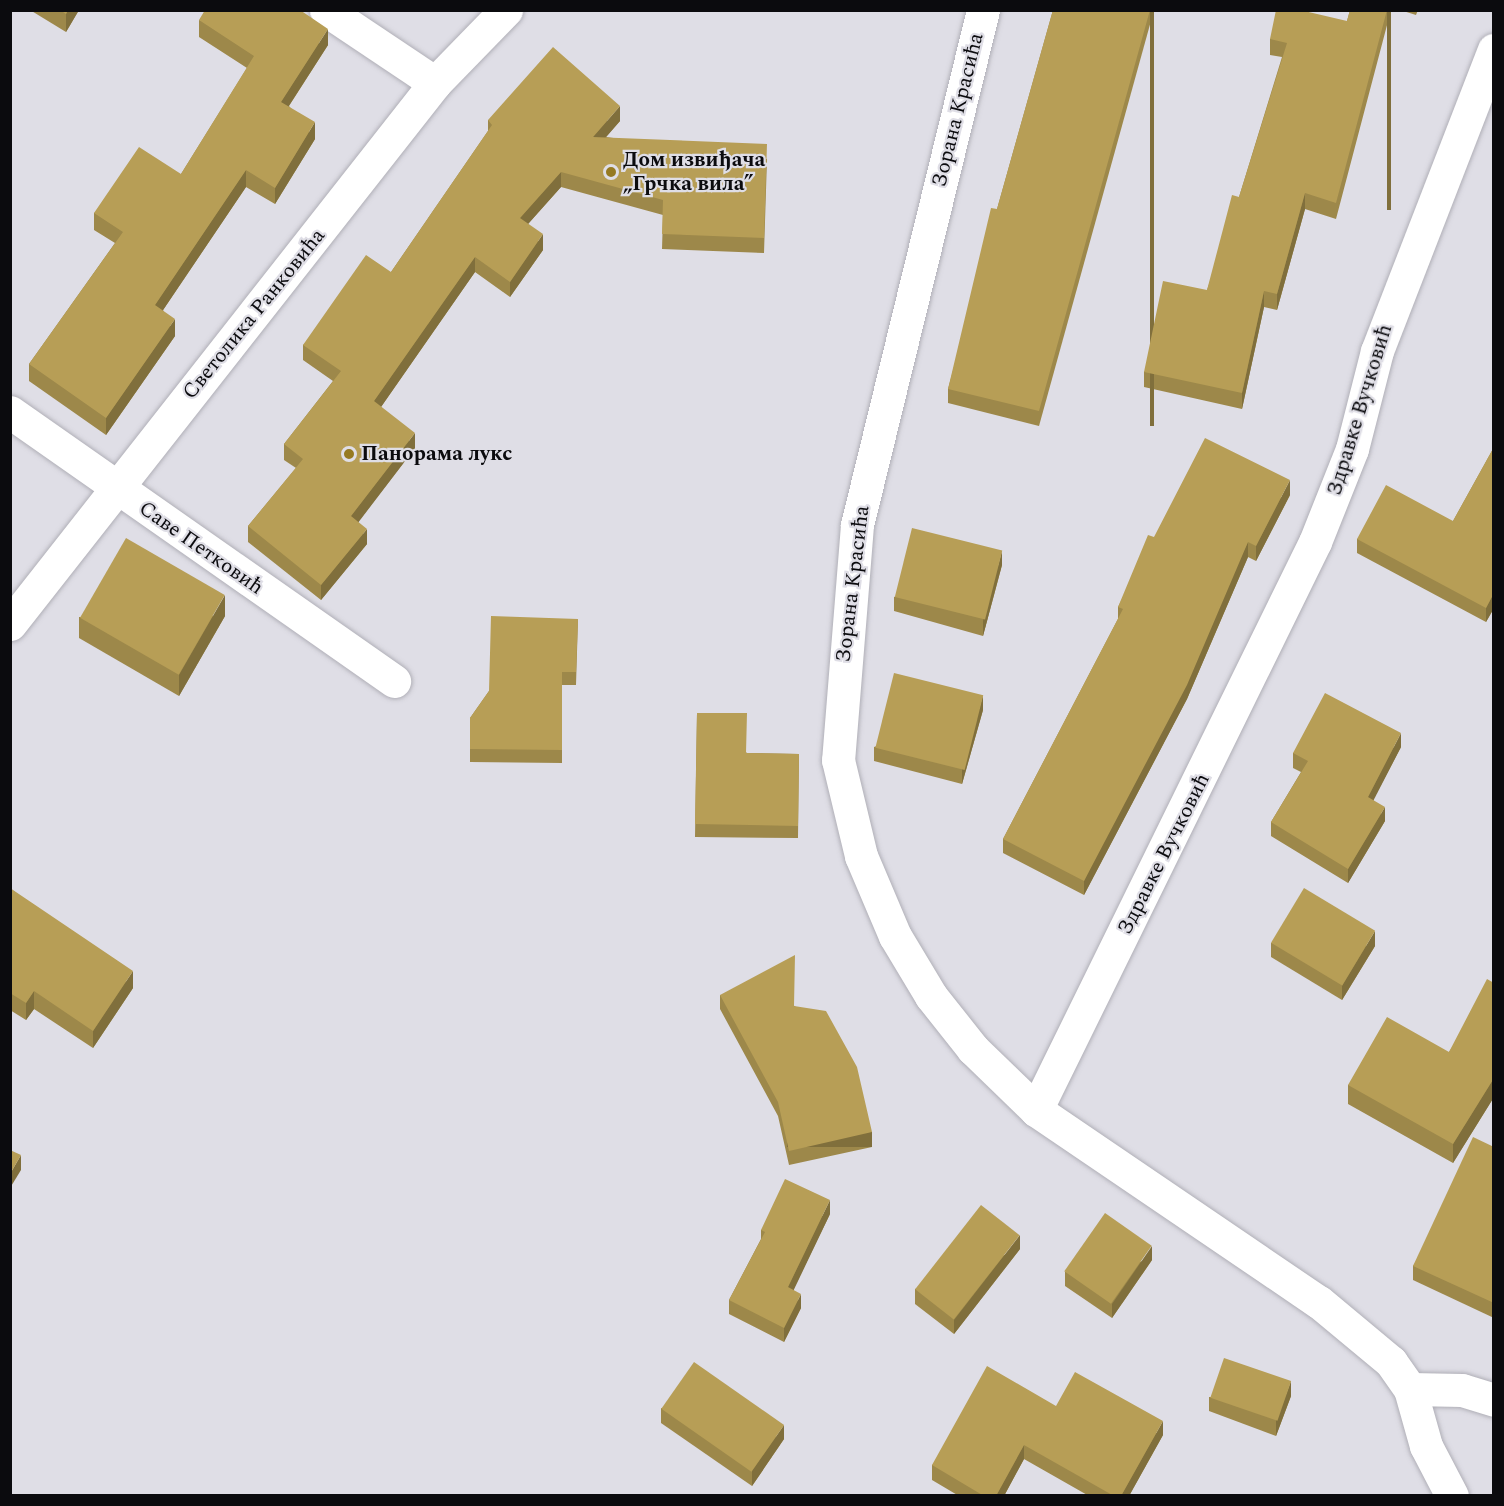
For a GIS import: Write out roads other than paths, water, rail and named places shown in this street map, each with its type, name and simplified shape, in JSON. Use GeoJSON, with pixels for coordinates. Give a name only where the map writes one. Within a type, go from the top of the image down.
{"type":"FeatureCollection","features":[{"type":"Feature","properties":{"kind":"street"},"geometry":{"type":"LineString","coordinates":[[326,10],[435,82]]}},
{"type":"Feature","properties":{"kind":"street","name":"Светолика Ранковића"},"geometry":{"type":"LineString","coordinates":[[10,624],[113,487],[291,271],[435,82],[506,10]]}},
{"type":"Feature","properties":{"kind":"street","name":"Зорана Красића"},"geometry":{"type":"LineString","coordinates":[[983,10],[857,525],[838,760],[861,856],[895,936],[952,1023],[1036,1110]]}},
{"type":"Feature","properties":{"kind":"street","name":"Здравке Вучковић"},"geometry":{"type":"LineString","coordinates":[[1036,1110],[1315,542],[1352,449],[1377,351],[1494,50]]}},
{"type":"Feature","properties":{"kind":"street","name":"Саве Петковић"},"geometry":{"type":"LineString","coordinates":[[10,412],[113,487],[394,681]]}},
{"type":"Feature","properties":{"kind":"street"},"geometry":{"type":"LineString","coordinates":[[1036,1110],[1319,1302],[1391,1362],[1410,1389],[1426,1446],[1452,1496]]}},
{"type":"Feature","properties":{"kind":"street"},"geometry":{"type":"LineString","coordinates":[[1410,1389],[1462,1390],[1494,1400]]}},
{"type":"Feature","properties":{"kind":"place","name":"Дом извиђача „Грчка вила”"},"geometry":{"type":"Point","coordinates":[611,172]}},
{"type":"Feature","properties":{"kind":"place","name":"Панорама лукс"},"geometry":{"type":"Point","coordinates":[349,454]}}]}
